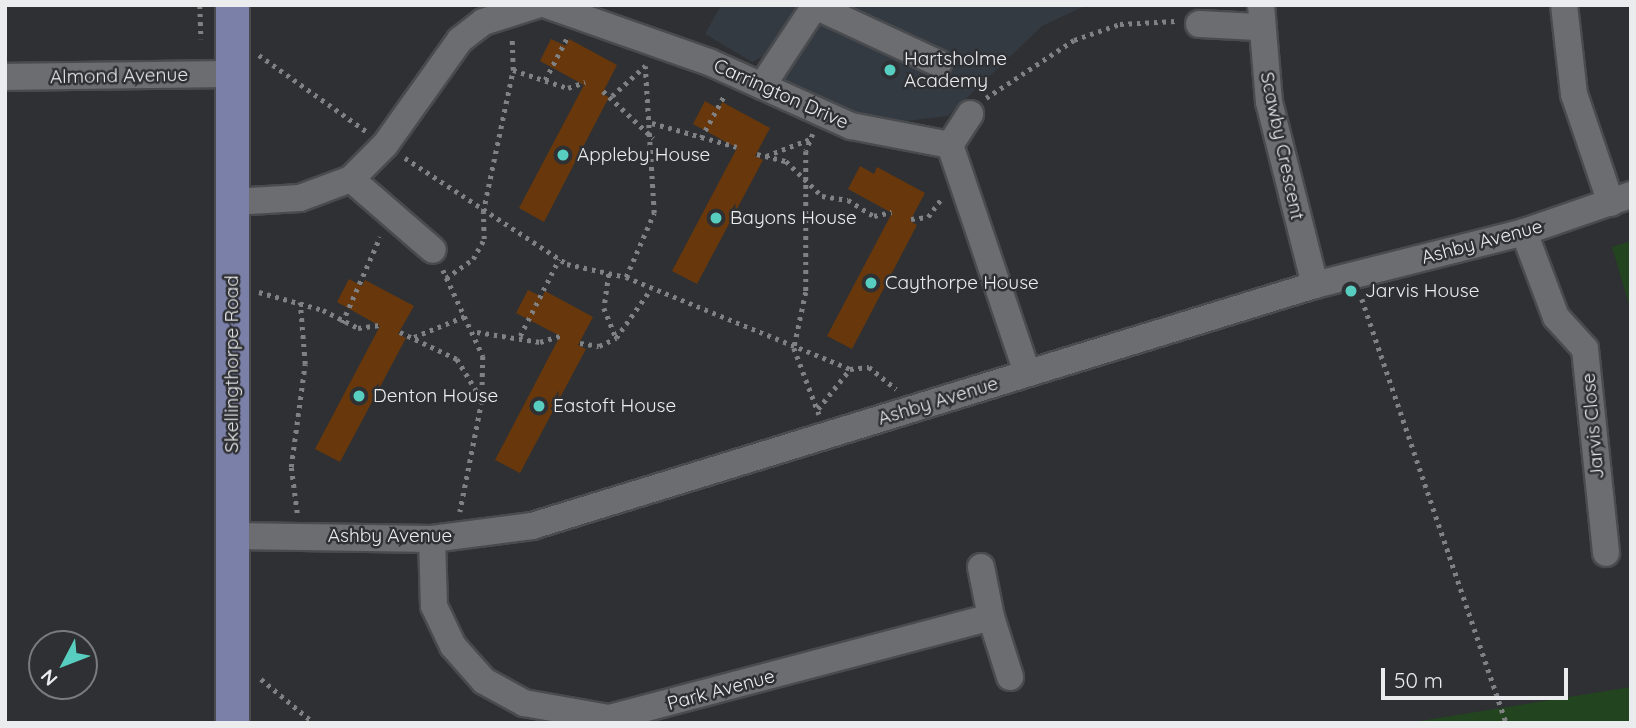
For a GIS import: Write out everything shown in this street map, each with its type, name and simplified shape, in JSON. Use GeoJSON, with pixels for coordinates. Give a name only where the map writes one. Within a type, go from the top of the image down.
{"type":"FeatureCollection","features":[{"type":"Feature","properties":{"kind":"main road","name":"Skellingthorpe Road"},"geometry":{"type":"LineString","coordinates":[[232,5],[242,61],[232,202],[232,723]]}},
{"type":"Feature","properties":{"kind":"street"},"geometry":{"type":"LineString","coordinates":[[232,202],[300,198],[351,179],[384,145],[460,40],[507,13],[537,5]]}},
{"type":"Feature","properties":{"kind":"street","name":"Carrington Drive"},"geometry":{"type":"LineString","coordinates":[[547,5],[580,14],[736,74],[851,126],[950,145]]}},
{"type":"Feature","properties":{"kind":"street"},"geometry":{"type":"LineString","coordinates":[[1564,5],[1574,94],[1621,199]]}},
{"type":"Feature","properties":{"kind":"street"},"geometry":{"type":"LineString","coordinates":[[762,86],[814,6],[938,63]]}},
{"type":"Feature","properties":{"kind":"street"},"geometry":{"type":"LineString","coordinates":[[1199,24],[1260,16]]}},
{"type":"Feature","properties":{"kind":"street","name":"Scawby Crescent"},"geometry":{"type":"LineString","coordinates":[[1260,16],[1285,175],[1315,285]]}},
{"type":"Feature","properties":{"kind":"street","name":"Almond Avenue"},"geometry":{"type":"LineString","coordinates":[[5,77],[242,61]]}},
{"type":"Feature","properties":{"kind":"street"},"geometry":{"type":"LineString","coordinates":[[970,114],[950,145],[961,170],[1027,373]]}},
{"type":"Feature","properties":{"kind":"street"},"geometry":{"type":"LineString","coordinates":[[351,179],[433,250]]}},
{"type":"Feature","properties":{"kind":"street","name":"Ashby Avenue"},"geometry":{"type":"LineString","coordinates":[[234,536],[444,538],[532,526],[1315,285],[1524,232],[1621,199]]}},
{"type":"Feature","properties":{"kind":"street","name":"Jarvis Close"},"geometry":{"type":"LineString","coordinates":[[1524,232],[1556,317],[1585,349],[1606,553]]}},
{"type":"Feature","properties":{"kind":"street","name":"Park Avenue"},"geometry":{"type":"LineString","coordinates":[[444,538],[429,582],[453,646],[484,681],[524,703],[565,713],[609,718],[991,617]]}},
{"type":"Feature","properties":{"kind":"street"},"geometry":{"type":"LineString","coordinates":[[981,567],[991,617],[1010,677]]}},
{"type":"Feature","properties":{"kind":"path"},"geometry":{"type":"LineString","coordinates":[[200,5],[201,47]]}},
{"type":"Feature","properties":{"kind":"path"},"geometry":{"type":"LineString","coordinates":[[446,278],[472,259],[484,239],[483,212],[513,70],[507,13]]}},
{"type":"Feature","properties":{"kind":"path"},"geometry":{"type":"LineString","coordinates":[[545,80],[580,14]]}},
{"type":"Feature","properties":{"kind":"path"},"geometry":{"type":"LineString","coordinates":[[970,114],[994,90],[1074,40],[1120,24],[1165,19],[1199,24]]}},
{"type":"Feature","properties":{"kind":"path"},"geometry":{"type":"LineString","coordinates":[[626,277],[654,213],[654,140],[642,37]]}},
{"type":"Feature","properties":{"kind":"path"},"geometry":{"type":"LineString","coordinates":[[242,61],[384,145],[483,212],[559,259],[626,277],[850,369],[869,367],[892,381],[907,410]]}},
{"type":"Feature","properties":{"kind":"path"},"geometry":{"type":"LineString","coordinates":[[612,96],[645,65]]}},
{"type":"Feature","properties":{"kind":"path"},"geometry":{"type":"LineString","coordinates":[[513,70],[568,88],[585,82]]}},
{"type":"Feature","properties":{"kind":"path"},"geometry":{"type":"LineString","coordinates":[[701,138],[736,74]]}},
{"type":"Feature","properties":{"kind":"path"},"geometry":{"type":"LineString","coordinates":[[603,91],[612,96],[654,140]]}},
{"type":"Feature","properties":{"kind":"path"},"geometry":{"type":"LineString","coordinates":[[821,113],[811,138],[805,181],[810,235],[794,348],[818,410],[824,436]]}},
{"type":"Feature","properties":{"kind":"path"},"geometry":{"type":"LineString","coordinates":[[652,123],[737,147]]}},
{"type":"Feature","properties":{"kind":"path"},"geometry":{"type":"LineString","coordinates":[[765,156],[811,138]]}},
{"type":"Feature","properties":{"kind":"path"},"geometry":{"type":"LineString","coordinates":[[757,154],[786,161],[822,196],[848,200],[866,214],[892,212]]}},
{"type":"Feature","properties":{"kind":"path"},"geometry":{"type":"LineString","coordinates":[[911,219],[928,218],[961,170]]}},
{"type":"Feature","properties":{"kind":"path"},"geometry":{"type":"LineString","coordinates":[[342,323],[377,250],[381,204]]}},
{"type":"Feature","properties":{"kind":"path"},"geometry":{"type":"LineString","coordinates":[[433,250],[477,332],[482,401],[444,538]]}},
{"type":"Feature","properties":{"kind":"path"},"geometry":{"type":"LineString","coordinates":[[520,336],[559,259]]}},
{"type":"Feature","properties":{"kind":"path"},"geometry":{"type":"LineString","coordinates":[[608,274],[604,308],[617,338]]}},
{"type":"Feature","properties":{"kind":"path"},"geometry":{"type":"LineString","coordinates":[[1354,275],[1506,723]]}},
{"type":"Feature","properties":{"kind":"path"},"geometry":{"type":"LineString","coordinates":[[580,343],[599,346],[617,338],[652,289]]}},
{"type":"Feature","properties":{"kind":"path"},"geometry":{"type":"LineString","coordinates":[[249,290],[300,302],[342,323],[380,325]]}},
{"type":"Feature","properties":{"kind":"path"},"geometry":{"type":"LineString","coordinates":[[300,302],[305,364],[291,467],[302,535]]}},
{"type":"Feature","properties":{"kind":"path"},"geometry":{"type":"LineString","coordinates":[[414,337],[468,315]]}},
{"type":"Feature","properties":{"kind":"path"},"geometry":{"type":"LineString","coordinates":[[400,332],[457,359],[482,401]]}},
{"type":"Feature","properties":{"kind":"path"},"geometry":{"type":"LineString","coordinates":[[477,332],[520,336],[540,342],[560,336]]}},
{"type":"Feature","properties":{"kind":"path"},"geometry":{"type":"LineString","coordinates":[[818,410],[850,369]]}},
{"type":"Feature","properties":{"kind":"path"},"geometry":{"type":"LineString","coordinates":[[249,670],[314,723]]}},
{"type":"Feature","properties":{"kind":"shaded area","name":"Hartsholme Academy"},"geometry":{"type":"Polygon","coordinates":[[[721,5],[1087,5],[1042,26],[948,116],[873,125],[779,78],[776,50],[752,62],[705,34],[721,5]]]}},
{"type":"Feature","properties":{"kind":"green space"},"geometry":{"type":"Polygon","coordinates":[[[1631,241],[1631,311],[1612,247],[1631,241]]]}},
{"type":"Feature","properties":{"kind":"green space"},"geometry":{"type":"Polygon","coordinates":[[[1631,687],[1631,723],[1407,723],[1631,687]]]}},
{"type":"Feature","properties":{"kind":"building","name":"Appleby House"},"geometry":{"type":"Polygon","coordinates":[[[551,39],[566,46],[569,39],[617,65],[602,94],[609,97],[544,222],[519,208],[584,85],[540,61],[551,39]]]}},
{"type":"Feature","properties":{"kind":"building","name":"Bayons House"},"geometry":{"type":"Polygon","coordinates":[[[705,101],[719,109],[722,102],[770,128],[755,156],[763,160],[697,284],[672,271],[737,148],[693,124],[705,101]]]}},
{"type":"Feature","properties":{"kind":"building","name":"Caythorpe House"},"geometry":{"type":"Polygon","coordinates":[[[860,166],[874,174],[877,167],[925,193],[910,221],[917,225],[852,349],[827,336],[892,213],[848,189],[860,166]]]}},
{"type":"Feature","properties":{"kind":"building","name":"Denton House"},"geometry":{"type":"Polygon","coordinates":[[[349,279],[362,286],[365,280],[414,306],[398,334],[406,338],[340,462],[315,449],[380,326],[337,302],[349,279]]]}},
{"type":"Feature","properties":{"kind":"building","name":"Eastoft House"},"geometry":{"type":"Polygon","coordinates":[[[528,290],[542,297],[545,291],[593,317],[578,345],[586,349],[520,473],[495,460],[560,336],[516,313],[528,290]]]}},
{"type":"Feature","properties":{"kind":"place","name":"Hartsholme Academy"},"geometry":{"type":"Point","coordinates":[890,70]}},
{"type":"Feature","properties":{"kind":"place","name":"Appleby House"},"geometry":{"type":"Point","coordinates":[563,155]}},
{"type":"Feature","properties":{"kind":"place","name":"Bayons House"},"geometry":{"type":"Point","coordinates":[716,218]}},
{"type":"Feature","properties":{"kind":"place","name":"Caythorpe House"},"geometry":{"type":"Point","coordinates":[871,283]}},
{"type":"Feature","properties":{"kind":"place","name":"Jarvis House"},"geometry":{"type":"Point","coordinates":[1351,291]}},
{"type":"Feature","properties":{"kind":"place","name":"Denton House"},"geometry":{"type":"Point","coordinates":[359,396]}},
{"type":"Feature","properties":{"kind":"place","name":"Eastoft House"},"geometry":{"type":"Point","coordinates":[539,406]}}]}
